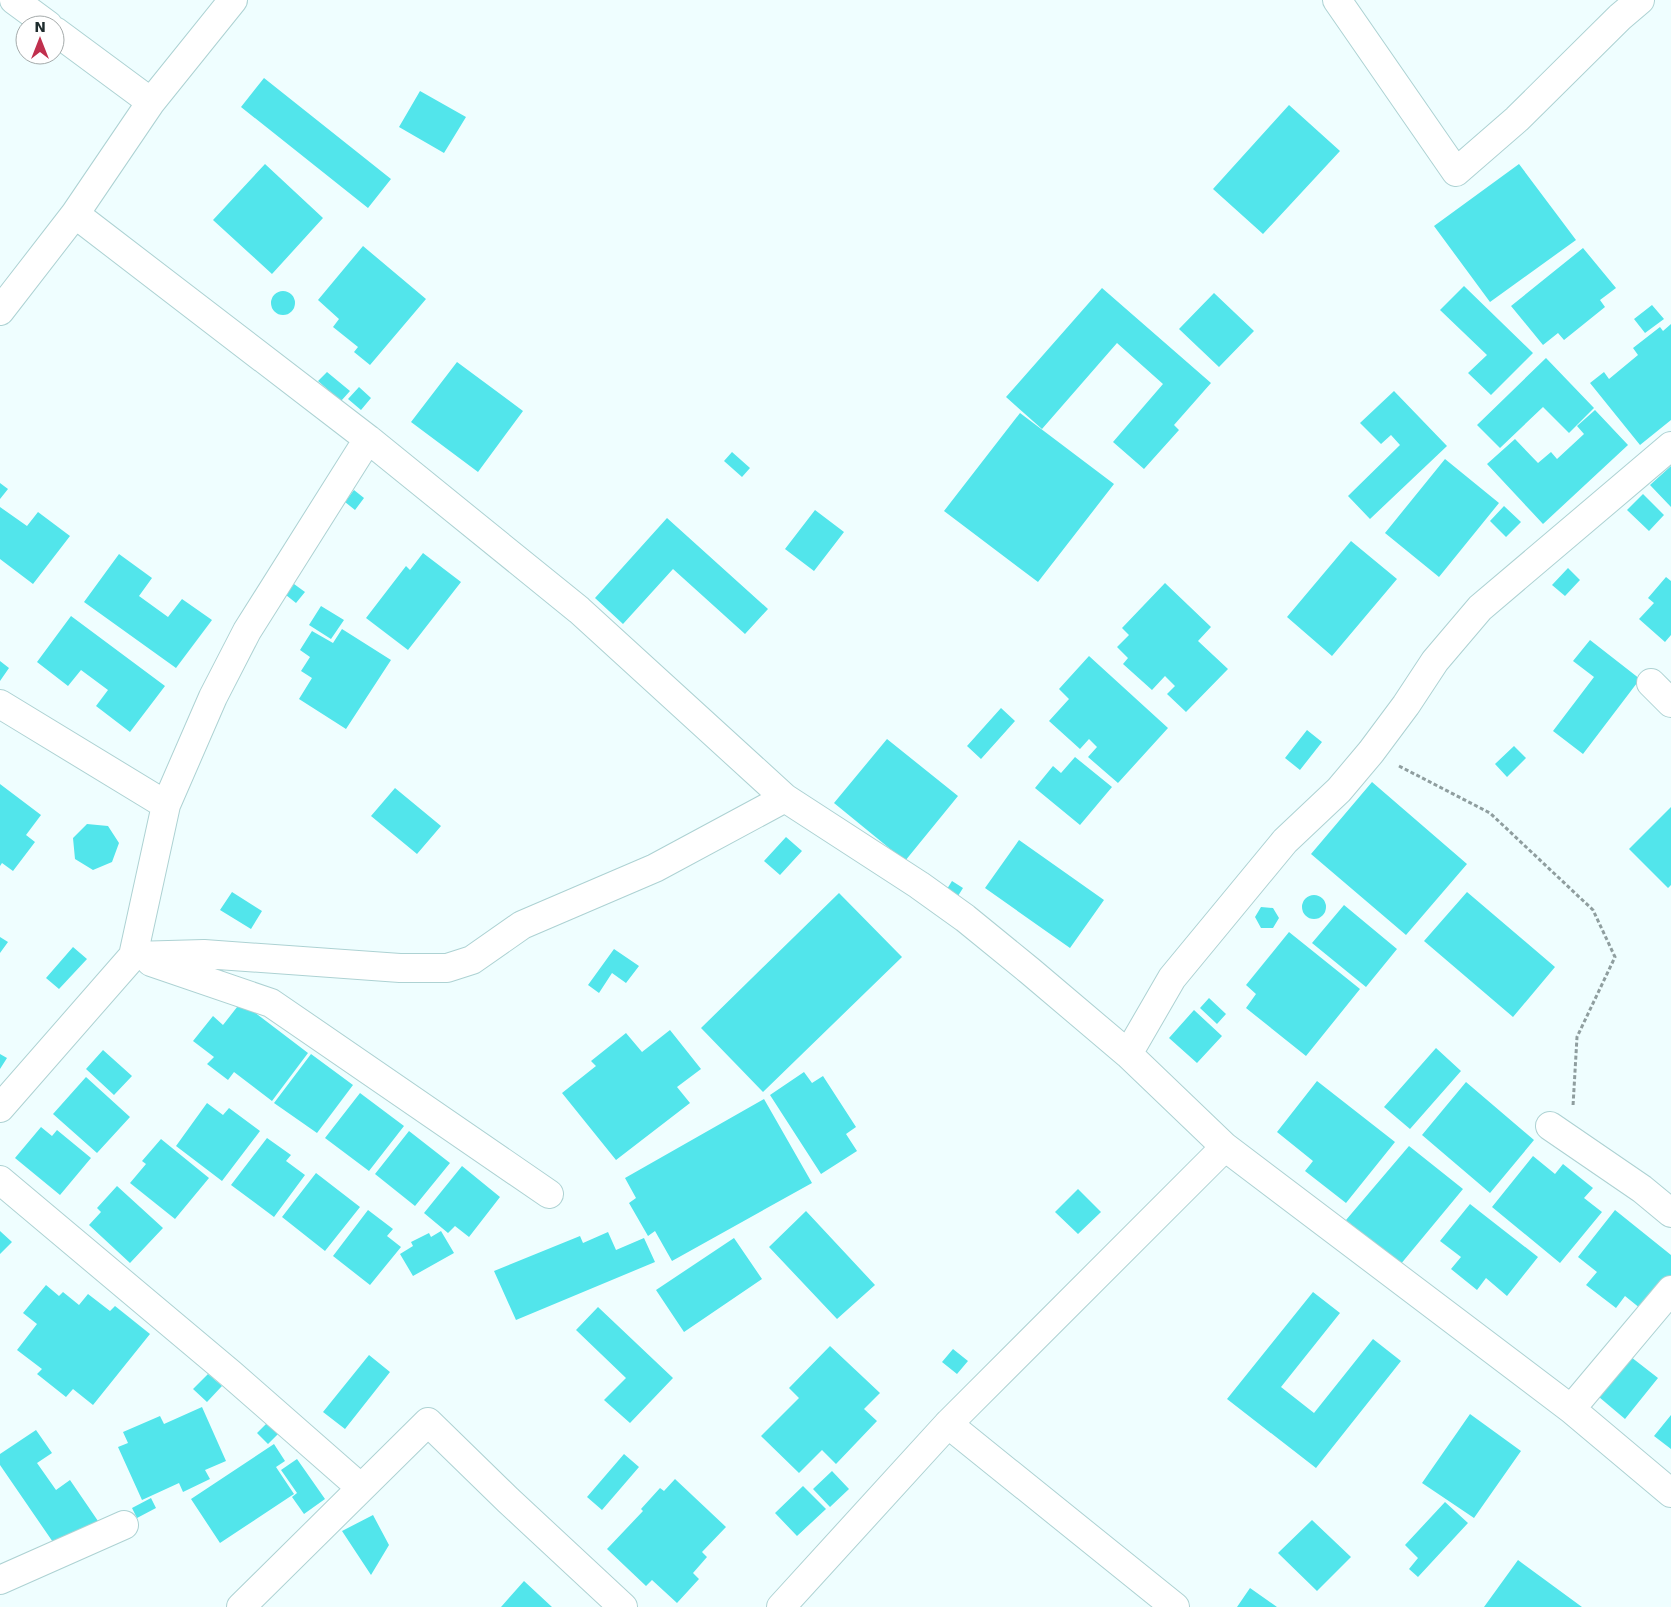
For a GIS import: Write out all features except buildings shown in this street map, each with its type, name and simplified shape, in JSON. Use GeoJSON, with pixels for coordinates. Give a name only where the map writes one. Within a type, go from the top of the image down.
{"type":"FeatureCollection","features":[{"type":"Feature","properties":{"kind":"street"},"geometry":{"type":"LineString","coordinates":[[14,0],[34,15]]}},
{"type":"Feature","properties":{"kind":"street"},"geometry":{"type":"LineString","coordinates":[[0,311],[75,214],[151,102],[233,0]]}},
{"type":"Feature","properties":{"kind":"street"},"geometry":{"type":"LineString","coordinates":[[1337,0],[1456,172],[1517,119],[1620,17],[1640,0]]}},
{"type":"Feature","properties":{"kind":"street"},"geometry":{"type":"LineString","coordinates":[[65,38],[151,102]]}},
{"type":"Feature","properties":{"kind":"street"},"geometry":{"type":"LineString","coordinates":[[75,214],[368,439],[579,610],[785,798],[919,885],[965,918],[1128,1054],[1225,1147],[1571,1409],[1671,1493]]}},
{"type":"Feature","properties":{"kind":"street"},"geometry":{"type":"LineString","coordinates":[[0,1108],[133,956],[166,805],[213,696],[247,631],[368,439]]}},
{"type":"Feature","properties":{"kind":"street"},"geometry":{"type":"LineString","coordinates":[[1128,1054],[1172,978],[1284,842],[1339,790],[1371,752],[1406,705],[1435,661],[1480,608],[1671,446]]}},
{"type":"Feature","properties":{"kind":"street"},"geometry":{"type":"LineString","coordinates":[[1651,683],[1671,703]]}},
{"type":"Feature","properties":{"kind":"street"},"geometry":{"type":"LineString","coordinates":[[0,704],[166,805]]}},
{"type":"Feature","properties":{"kind":"street"},"geometry":{"type":"LineString","coordinates":[[133,956],[204,954],[400,968],[447,968],[472,960],[522,925],[655,868],[785,798]]}},
{"type":"Feature","properties":{"kind":"street"},"geometry":{"type":"LineString","coordinates":[[133,956],[271,1003],[549,1194]]}},
{"type":"Feature","properties":{"kind":"street"},"geometry":{"type":"LineString","coordinates":[[1561,1133],[1642,1190],[1671,1213]]}},
{"type":"Feature","properties":{"kind":"street"},"geometry":{"type":"LineString","coordinates":[[781,1607],[948,1424],[1225,1147]]}},
{"type":"Feature","properties":{"kind":"street"},"geometry":{"type":"LineString","coordinates":[[0,1180],[231,1374],[361,1488]]}},
{"type":"Feature","properties":{"kind":"street"},"geometry":{"type":"LineString","coordinates":[[1571,1409],[1671,1290]]}},
{"type":"Feature","properties":{"kind":"street"},"geometry":{"type":"LineString","coordinates":[[241,1607],[428,1422],[508,1500],[623,1607]]}},
{"type":"Feature","properties":{"kind":"street"},"geometry":{"type":"LineString","coordinates":[[948,1424],[1175,1607]]}},
{"type":"Feature","properties":{"kind":"street"},"geometry":{"type":"LineString","coordinates":[[0,1580],[124,1525]]}},
{"type":"Feature","properties":{"kind":"path"},"geometry":{"type":"LineString","coordinates":[[1371,752],[1490,813],[1593,910],[1614,957],[1577,1037],[1561,1133]]}}]}
